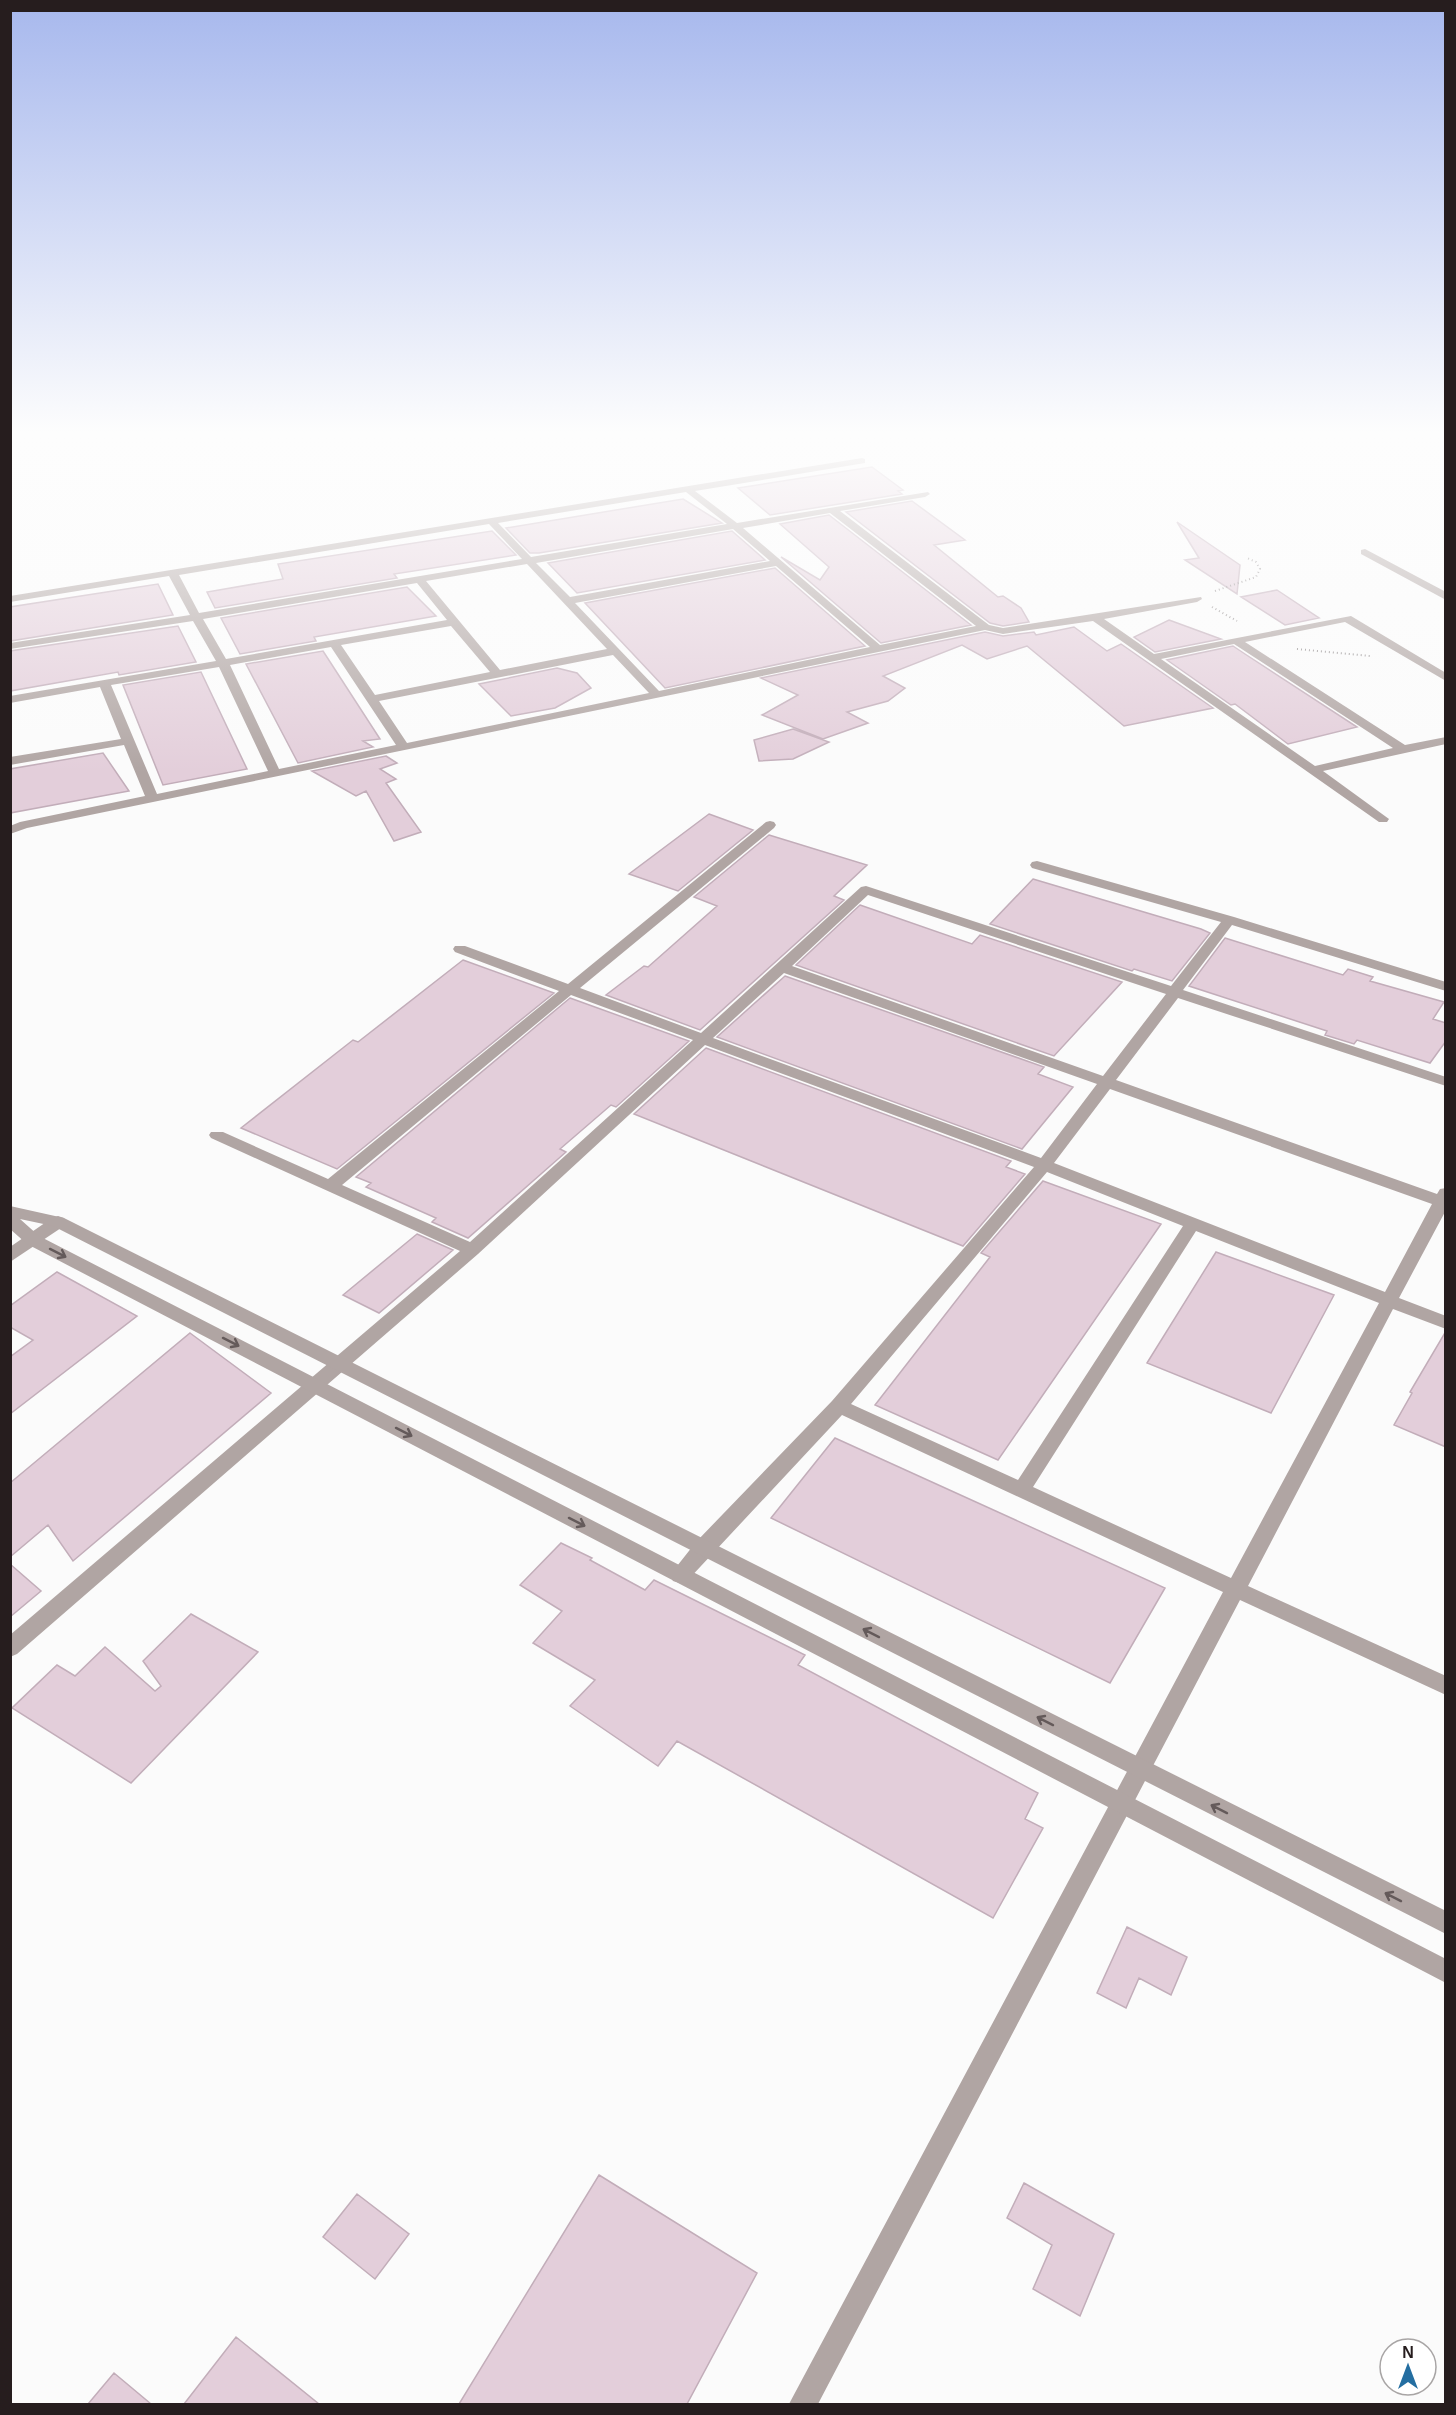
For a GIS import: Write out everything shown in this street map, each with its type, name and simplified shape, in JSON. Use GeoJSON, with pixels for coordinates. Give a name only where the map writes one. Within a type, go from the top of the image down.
{"type":"FeatureCollection","features":[{"type":"Feature","properties":{"kind":"street"},"geometry":{"type":"LineString","coordinates":[[10,599],[324,548]]}},
{"type":"Feature","properties":{"kind":"street"},"geometry":{"type":"LineString","coordinates":[[517,548],[657,695]]}},
{"type":"Feature","properties":{"kind":"street"},"geometry":{"type":"LineString","coordinates":[[10,646],[608,548]]}},
{"type":"Feature","properties":{"kind":"street"},"geometry":{"type":"LineString","coordinates":[[760,548],[878,649]]}},
{"type":"Feature","properties":{"kind":"street"},"geometry":{"type":"LineString","coordinates":[[881,548],[985,627]]}},
{"type":"Feature","properties":{"kind":"street"},"geometry":{"type":"LineString","coordinates":[[1365,552],[1446,597]]}},
{"type":"Feature","properties":{"kind":"street"},"geometry":{"type":"LineString","coordinates":[[567,600],[778,563]]}},
{"type":"Feature","properties":{"kind":"street"},"geometry":{"type":"LineString","coordinates":[[172,572],[223,663],[275,773]]}},
{"type":"Feature","properties":{"kind":"street"},"geometry":{"type":"LineString","coordinates":[[419,579],[497,674]]}},
{"type":"Feature","properties":{"kind":"street"},"geometry":{"type":"LineString","coordinates":[[10,830],[152,798],[985,627],[1003,631],[1095,618],[1197,599]]}},
{"type":"Feature","properties":{"kind":"street"},"geometry":{"type":"LineString","coordinates":[[1095,618],[1383,819]]}},
{"type":"Feature","properties":{"kind":"street"},"geometry":{"type":"LineString","coordinates":[[1151,658],[1347,618],[1446,678]]}},
{"type":"Feature","properties":{"kind":"street"},"geometry":{"type":"LineString","coordinates":[[10,700],[454,622]]}},
{"type":"Feature","properties":{"kind":"street"},"geometry":{"type":"LineString","coordinates":[[1235,640],[1403,749]]}},
{"type":"Feature","properties":{"kind":"street"},"geometry":{"type":"LineString","coordinates":[[334,644],[404,747]]}},
{"type":"Feature","properties":{"kind":"street"},"geometry":{"type":"LineString","coordinates":[[372,699],[615,651]]}},
{"type":"Feature","properties":{"kind":"street"},"geometry":{"type":"LineString","coordinates":[[104,683],[152,798]]}},
{"type":"Feature","properties":{"kind":"street"},"geometry":{"type":"LineString","coordinates":[[1312,770],[1446,740]]}},
{"type":"Feature","properties":{"kind":"street"},"geometry":{"type":"LineString","coordinates":[[10,761],[128,741]]}},
{"type":"Feature","properties":{"kind":"street"},"geometry":{"type":"LineString","coordinates":[[330,1186],[770,825]]}},
{"type":"Feature","properties":{"kind":"street"},"geometry":{"type":"LineString","coordinates":[[1036,865],[1229,920],[1446,987]]}},
{"type":"Feature","properties":{"kind":"street"},"geometry":{"type":"LineString","coordinates":[[10,1648],[472,1251],[866,890],[1446,1082]]}},
{"type":"Feature","properties":{"kind":"street"},"geometry":{"type":"LineString","coordinates":[[680,1575],[839,1406],[1044,1165],[1229,920]]}},
{"type":"Feature","properties":{"kind":"street"},"geometry":{"type":"LineString","coordinates":[[460,949],[1044,1165],[1446,1323]]}},
{"type":"Feature","properties":{"kind":"street"},"geometry":{"type":"LineString","coordinates":[[782,967],[1107,1082],[1443,1197],[803,2404]]}},
{"type":"Feature","properties":{"kind":"street"},"geometry":{"type":"LineString","coordinates":[[217,1135],[472,1251]]}},
{"type":"Feature","properties":{"kind":"street"},"geometry":{"type":"LineString","coordinates":[[10,1210],[58,1222],[1446,1923]]}},
{"type":"Feature","properties":{"kind":"street"},"geometry":{"type":"LineString","coordinates":[[10,1219],[33,1240],[1446,1972]]}},
{"type":"Feature","properties":{"kind":"street"},"geometry":{"type":"LineString","coordinates":[[10,1256],[58,1222]]}},
{"type":"Feature","properties":{"kind":"street"},"geometry":{"type":"LineString","coordinates":[[1022,1489],[1193,1223]]}},
{"type":"Feature","properties":{"kind":"street"},"geometry":{"type":"LineString","coordinates":[[839,1406],[1446,1686]]}},
{"type":"Feature","properties":{"kind":"building"},"geometry":{"type":"Polygon","coordinates":[[[384,548],[509,548],[516,555],[394,574],[397,578],[215,608],[207,592],[283,579],[278,564],[384,548]]]}},
{"type":"Feature","properties":{"kind":"building"},"geometry":{"type":"Polygon","coordinates":[[[525,548],[571,548],[539,553],[530,553],[525,548]]]}},
{"type":"Feature","properties":{"kind":"building"},"geometry":{"type":"Polygon","coordinates":[[[636,548],[751,548],[765,560],[577,593],[548,563],[636,548]]]}},
{"type":"Feature","properties":{"kind":"building"},"geometry":{"type":"Polygon","coordinates":[[[807,548],[871,548],[971,625],[881,643],[781,557],[820,580],[829,567],[807,548]]]}},
{"type":"Feature","properties":{"kind":"building"},"geometry":{"type":"Polygon","coordinates":[[[892,548],[937,548],[998,597],[1003,596],[1021,608],[1029,622],[1003,626],[990,623],[892,548]]]}},
{"type":"Feature","properties":{"kind":"building"},"geometry":{"type":"Polygon","coordinates":[[[1193,548],[1215,548],[1240,565],[1237,594],[1185,560],[1199,558],[1193,548]]]}},
{"type":"Feature","properties":{"kind":"building"},"geometry":{"type":"Polygon","coordinates":[[[775,568],[865,646],[665,688],[585,603],[775,568]]]}},
{"type":"Feature","properties":{"kind":"building"},"geometry":{"type":"Polygon","coordinates":[[[158,584],[173,615],[10,641],[10,607],[158,584]]]}},
{"type":"Feature","properties":{"kind":"building"},"geometry":{"type":"Polygon","coordinates":[[[407,587],[436,616],[314,637],[316,641],[240,654],[221,618],[407,587]]]}},
{"type":"Feature","properties":{"kind":"building"},"geometry":{"type":"Polygon","coordinates":[[[1277,590],[1319,618],[1285,625],[1241,597],[1277,590]]]}},
{"type":"Feature","properties":{"kind":"building"},"geometry":{"type":"Polygon","coordinates":[[[1169,620],[1221,639],[1155,652],[1134,637],[1169,620]]]}},
{"type":"Feature","properties":{"kind":"building"},"geometry":{"type":"Polygon","coordinates":[[[178,626],[196,662],[119,675],[118,672],[10,691],[10,651],[178,626]]]}},
{"type":"Feature","properties":{"kind":"building"},"geometry":{"type":"Polygon","coordinates":[[[1074,627],[1107,651],[1121,644],[1213,708],[1124,726],[1027,646],[987,659],[962,645],[883,676],[905,688],[888,701],[847,712],[868,723],[823,739],[762,715],[798,695],[761,678],[985,632],[1003,636],[1034,632],[1036,635],[1074,627]]]}},
{"type":"Feature","properties":{"kind":"building"},"geometry":{"type":"Polygon","coordinates":[[[1233,646],[1357,727],[1288,744],[1235,704],[1231,705],[1167,660],[1233,646]]]}},
{"type":"Feature","properties":{"kind":"building"},"geometry":{"type":"Polygon","coordinates":[[[323,651],[380,739],[363,741],[373,747],[298,763],[246,664],[323,651]]]}},
{"type":"Feature","properties":{"kind":"building"},"geometry":{"type":"Polygon","coordinates":[[[557,668],[577,673],[591,688],[555,708],[511,716],[479,684],[557,668]]]}},
{"type":"Feature","properties":{"kind":"building"},"geometry":{"type":"Polygon","coordinates":[[[201,672],[247,769],[163,785],[123,685],[201,672]]]}},
{"type":"Feature","properties":{"kind":"building"},"geometry":{"type":"Polygon","coordinates":[[[793,729],[829,742],[793,759],[759,761],[754,740],[793,729]]]}},
{"type":"Feature","properties":{"kind":"building"},"geometry":{"type":"Polygon","coordinates":[[[103,753],[129,791],[10,813],[10,769],[103,753]]]}},
{"type":"Feature","properties":{"kind":"building"},"geometry":{"type":"Polygon","coordinates":[[[386,756],[397,763],[380,769],[396,779],[386,783],[421,832],[394,841],[366,791],[356,796],[312,771],[386,756]]]}},
{"type":"Feature","properties":{"kind":"building"},"geometry":{"type":"Polygon","coordinates":[[[709,814],[753,830],[678,891],[629,874],[709,814]]]}},
{"type":"Feature","properties":{"kind":"building"},"geometry":{"type":"Polygon","coordinates":[[[769,835],[867,865],[834,896],[844,900],[700,1030],[606,995],[644,966],[648,967],[717,906],[694,897],[769,835]]]}},
{"type":"Feature","properties":{"kind":"building"},"geometry":{"type":"Polygon","coordinates":[[[1033,879],[1210,933],[1172,981],[1134,969],[1132,971],[990,924],[1033,879]]]}},
{"type":"Feature","properties":{"kind":"building"},"geometry":{"type":"Polygon","coordinates":[[[860,905],[972,944],[980,935],[1122,982],[1054,1056],[796,965],[860,905]]]}},
{"type":"Feature","properties":{"kind":"building"},"geometry":{"type":"Polygon","coordinates":[[[1225,938],[1343,975],[1348,969],[1373,977],[1370,981],[1444,1002],[1433,1019],[1446,1023],[1446,1041],[1430,1063],[1357,1040],[1354,1044],[1325,1035],[1327,1031],[1189,986],[1225,938]]]}},
{"type":"Feature","properties":{"kind":"building"},"geometry":{"type":"Polygon","coordinates":[[[463,960],[554,993],[337,1169],[241,1128],[353,1040],[358,1042],[463,960]]]}},
{"type":"Feature","properties":{"kind":"building"},"geometry":{"type":"Polygon","coordinates":[[[785,976],[1044,1067],[1038,1074],[1073,1087],[1022,1149],[717,1037],[785,976]]]}},
{"type":"Feature","properties":{"kind":"building"},"geometry":{"type":"Polygon","coordinates":[[[570,998],[689,1041],[616,1107],[611,1105],[560,1149],[566,1152],[468,1238],[432,1222],[436,1218],[366,1187],[371,1183],[356,1177],[570,998]]]}},
{"type":"Feature","properties":{"kind":"building"},"geometry":{"type":"Polygon","coordinates":[[[706,1048],[1011,1161],[1006,1167],[1025,1174],[963,1246],[634,1114],[706,1048]]]}},
{"type":"Feature","properties":{"kind":"building"},"geometry":{"type":"Polygon","coordinates":[[[1043,1181],[1161,1224],[998,1460],[875,1405],[990,1257],[981,1253],[1043,1181]]]}},
{"type":"Feature","properties":{"kind":"building"},"geometry":{"type":"Polygon","coordinates":[[[417,1234],[453,1250],[379,1313],[343,1295],[417,1234]]]}},
{"type":"Feature","properties":{"kind":"building"},"geometry":{"type":"Polygon","coordinates":[[[1216,1252],[1334,1295],[1271,1413],[1147,1363],[1216,1252]]]}},
{"type":"Feature","properties":{"kind":"building"},"geometry":{"type":"Polygon","coordinates":[[[57,1272],[137,1316],[10,1414],[10,1357],[33,1340],[10,1327],[10,1306],[57,1272]]]}},
{"type":"Feature","properties":{"kind":"building"},"geometry":{"type":"Polygon","coordinates":[[[1446,1331],[1446,1447],[1394,1425],[1412,1393],[1410,1392],[1446,1331]]]}},
{"type":"Feature","properties":{"kind":"building"},"geometry":{"type":"Polygon","coordinates":[[[190,1333],[271,1393],[73,1561],[48,1525],[10,1557],[10,1483],[190,1333]]]}},
{"type":"Feature","properties":{"kind":"building"},"geometry":{"type":"Polygon","coordinates":[[[835,1438],[1165,1588],[1110,1683],[771,1518],[835,1438]]]}},
{"type":"Feature","properties":{"kind":"building"},"geometry":{"type":"Polygon","coordinates":[[[561,1543],[592,1558],[590,1560],[645,1590],[654,1580],[805,1655],[798,1665],[1038,1793],[1025,1819],[1043,1828],[993,1918],[677,1741],[658,1766],[570,1706],[595,1680],[533,1643],[562,1611],[520,1585],[561,1543]]]}},
{"type":"Feature","properties":{"kind":"building"},"geometry":{"type":"Polygon","coordinates":[[[10,1564],[41,1591],[10,1617],[10,1564]]]}},
{"type":"Feature","properties":{"kind":"building"},"geometry":{"type":"Polygon","coordinates":[[[191,1614],[258,1652],[131,1783],[12,1708],[57,1665],[75,1676],[105,1647],[155,1691],[161,1686],[143,1661],[191,1614]]]}},
{"type":"Feature","properties":{"kind":"building"},"geometry":{"type":"Polygon","coordinates":[[[1127,1927],[1187,1957],[1171,1995],[1139,1978],[1126,2008],[1097,1993],[1127,1927]]]}},
{"type":"Feature","properties":{"kind":"building"},"geometry":{"type":"Polygon","coordinates":[[[599,2175],[757,2273],[687,2404],[459,2404],[599,2175]]]}},
{"type":"Feature","properties":{"kind":"building"},"geometry":{"type":"Polygon","coordinates":[[[1024,2183],[1114,2234],[1080,2316],[1033,2289],[1052,2245],[1007,2218],[1024,2183]]]}},
{"type":"Feature","properties":{"kind":"building"},"geometry":{"type":"Polygon","coordinates":[[[357,2194],[409,2234],[375,2279],[323,2237],[357,2194]]]}},
{"type":"Feature","properties":{"kind":"building"},"geometry":{"type":"Polygon","coordinates":[[[236,2337],[319,2404],[184,2404],[236,2337]]]}},
{"type":"Feature","properties":{"kind":"building"},"geometry":{"type":"Polygon","coordinates":[[[114,2373],[151,2404],[88,2404],[114,2373]]]}}]}
